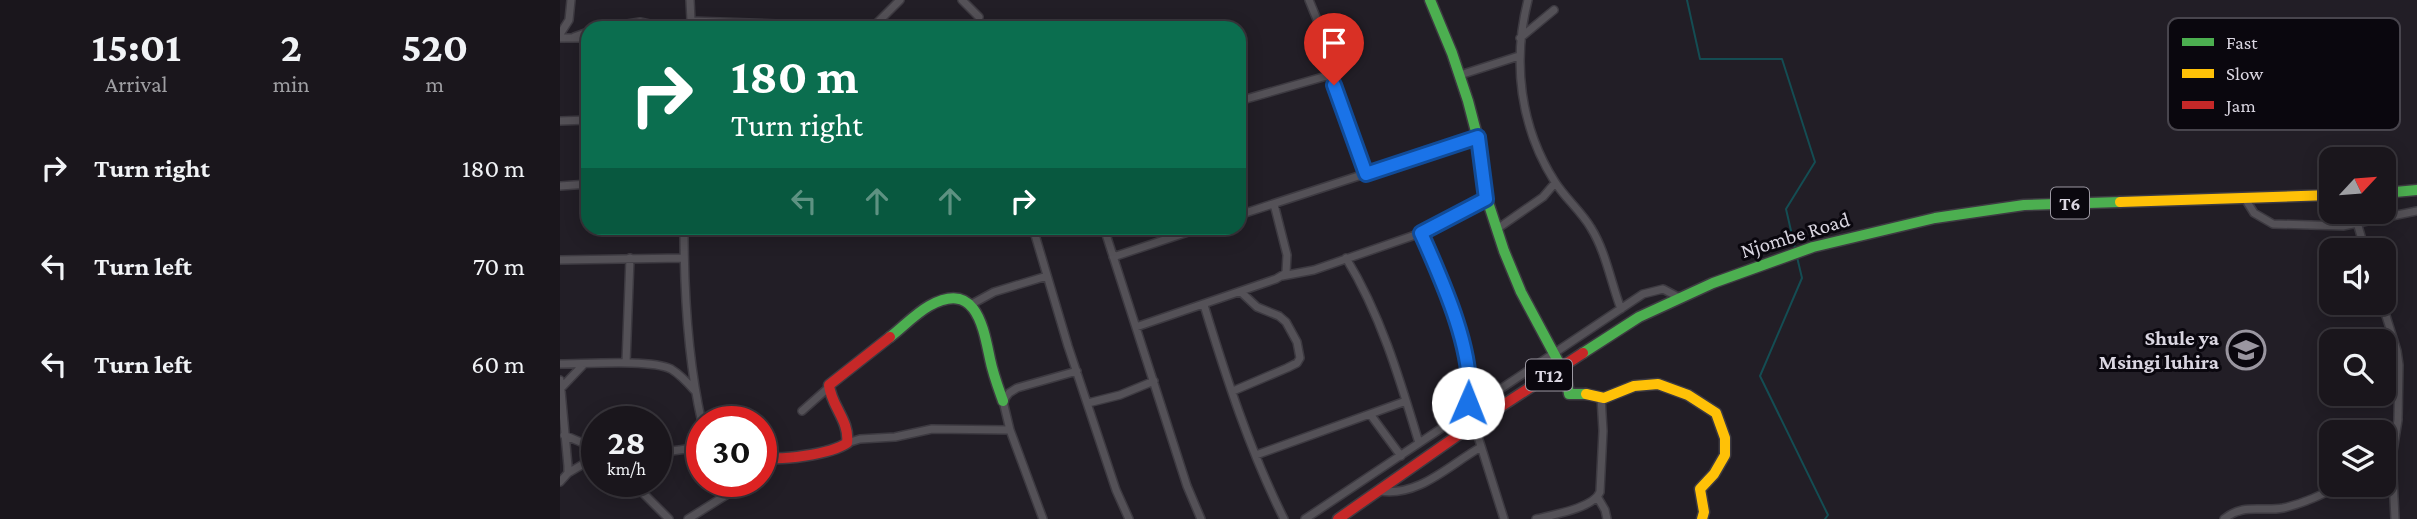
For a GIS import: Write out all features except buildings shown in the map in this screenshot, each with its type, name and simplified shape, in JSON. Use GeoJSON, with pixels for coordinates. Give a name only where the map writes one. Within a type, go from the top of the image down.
{"type":"FeatureCollection","features":[{"type":"Feature","properties":{"kind":"main road"},"geometry":{"type":"LineString","coordinates":[[1430,0],[1460,75],[1478,137],[1486,199],[1512,273],[1566,376],[1569,394],[1572,396],[1594,393],[1609,397],[1634,386],[1658,384],[1688,395],[1716,413],[1723,430],[1726,450],[1714,474],[1700,489],[1704,512],[1702,519]]}},
{"type":"Feature","properties":{"kind":"main road"},"geometry":{"type":"LineString","coordinates":[[2396,192],[2417,190]]}},
{"type":"Feature","properties":{"kind":"main road","name":"Njombe Road"},"geometry":{"type":"LineString","coordinates":[[1338,519],[1474,424],[1639,317],[1713,283],[1812,247],[1935,218],[2012,207],[2083,202],[2319,195]]}},
{"type":"Feature","properties":{"kind":"main road"},"geometry":{"type":"LineString","coordinates":[[777,460],[848,443],[849,434],[828,388],[832,380],[929,306],[951,298],[972,304],[983,319],[992,371],[1003,401]]}},
{"type":"Feature","properties":{"kind":"street"},"geometry":{"type":"LineString","coordinates":[[571,0],[569,20],[560,36],[581,40]]}},
{"type":"Feature","properties":{"kind":"street"},"geometry":{"type":"LineString","coordinates":[[690,0],[691,21]]}},
{"type":"Feature","properties":{"kind":"street"},"geometry":{"type":"LineString","coordinates":[[879,21],[900,0]]}},
{"type":"Feature","properties":{"kind":"street"},"geometry":{"type":"LineString","coordinates":[[962,0],[979,17]]}},
{"type":"Feature","properties":{"kind":"street"},"geometry":{"type":"LineString","coordinates":[[1308,0],[1325,40],[1330,75],[1366,174]]}},
{"type":"Feature","properties":{"kind":"street"},"geometry":{"type":"LineString","coordinates":[[1528,0],[1519,56],[1524,108],[1542,160],[1555,183],[1593,230],[1621,309]]}},
{"type":"Feature","properties":{"kind":"street"},"geometry":{"type":"LineString","coordinates":[[1520,38],[1555,10]]}},
{"type":"Feature","properties":{"kind":"street"},"geometry":{"type":"LineString","coordinates":[[574,38],[581,35]]}},
{"type":"Feature","properties":{"kind":"street"},"geometry":{"type":"LineString","coordinates":[[1460,75],[1519,56]]}},
{"type":"Feature","properties":{"kind":"street"},"geometry":{"type":"LineString","coordinates":[[1246,99],[1330,75]]}},
{"type":"Feature","properties":{"kind":"street"},"geometry":{"type":"LineString","coordinates":[[560,121],[581,120]]}},
{"type":"Feature","properties":{"kind":"street"},"geometry":{"type":"LineString","coordinates":[[1246,213],[1478,137]]}},
{"type":"Feature","properties":{"kind":"street"},"geometry":{"type":"LineString","coordinates":[[1497,229],[1543,197],[1555,183]]}},
{"type":"Feature","properties":{"kind":"street"},"geometry":{"type":"LineString","coordinates":[[560,186],[581,184]]}},
{"type":"Feature","properties":{"kind":"street"},"geometry":{"type":"LineString","coordinates":[[2244,197],[2254,213],[2273,224],[2327,227],[2357,224],[2361,238]]}},
{"type":"Feature","properties":{"kind":"street"},"geometry":{"type":"LineString","coordinates":[[1281,276],[1297,275],[1421,233],[1486,199]]}},
{"type":"Feature","properties":{"kind":"street"},"geometry":{"type":"LineString","coordinates":[[1136,327],[1241,292],[1286,272],[1287,255],[1274,204]]}},
{"type":"Feature","properties":{"kind":"street"},"geometry":{"type":"LineString","coordinates":[[2396,216],[2417,211]]}},
{"type":"Feature","properties":{"kind":"street"},"geometry":{"type":"LineString","coordinates":[[1421,233],[1450,305],[1469,374],[1468,403],[1462,414]]}},
{"type":"Feature","properties":{"kind":"street"},"geometry":{"type":"LineString","coordinates":[[684,235],[698,406]]}},
{"type":"Feature","properties":{"kind":"street"},"geometry":{"type":"LineString","coordinates":[[1035,235],[1116,490],[1129,519]]}},
{"type":"Feature","properties":{"kind":"street"},"geometry":{"type":"LineString","coordinates":[[1106,235],[1187,486],[1201,519]]}},
{"type":"Feature","properties":{"kind":"street"},"geometry":{"type":"LineString","coordinates":[[1113,257],[1179,235]]}},
{"type":"Feature","properties":{"kind":"street"},"geometry":{"type":"LineString","coordinates":[[626,363],[630,258]]}},
{"type":"Feature","properties":{"kind":"street"},"geometry":{"type":"LineString","coordinates":[[561,261],[684,258]]}},
{"type":"Feature","properties":{"kind":"street"},"geometry":{"type":"LineString","coordinates":[[1346,258],[1369,298],[1419,443]]}},
{"type":"Feature","properties":{"kind":"street"},"geometry":{"type":"LineString","coordinates":[[972,304],[988,294],[1047,276]]}},
{"type":"Feature","properties":{"kind":"street"},"geometry":{"type":"LineString","coordinates":[[1305,519],[1621,309],[1656,289],[1663,289],[1680,298]]}},
{"type":"Feature","properties":{"kind":"street"},"geometry":{"type":"LineString","coordinates":[[1233,391],[1287,368],[1297,363],[1300,358],[1297,342],[1286,322],[1279,316],[1257,307],[1241,292]]}},
{"type":"Feature","properties":{"kind":"street"},"geometry":{"type":"LineString","coordinates":[[1204,305],[1256,455],[1284,519]]}},
{"type":"Feature","properties":{"kind":"street"},"geometry":{"type":"LineString","coordinates":[[2386,315],[2398,351],[2396,432]]}},
{"type":"Feature","properties":{"kind":"street"},"geometry":{"type":"LineString","coordinates":[[560,364],[662,365],[681,376],[695,391]]}},
{"type":"Feature","properties":{"kind":"street"},"geometry":{"type":"LineString","coordinates":[[568,473],[560,385],[583,364]]}},
{"type":"Feature","properties":{"kind":"street"},"geometry":{"type":"LineString","coordinates":[[1043,519],[1010,430],[1003,401],[1017,388],[1077,371]]}},
{"type":"Feature","properties":{"kind":"street"},"geometry":{"type":"LineString","coordinates":[[1469,374],[1497,391]]}},
{"type":"Feature","properties":{"kind":"street"},"geometry":{"type":"LineString","coordinates":[[1088,402],[1120,395],[1154,382]]}},
{"type":"Feature","properties":{"kind":"street"},"geometry":{"type":"LineString","coordinates":[[802,411],[828,388]]}},
{"type":"Feature","properties":{"kind":"street"},"geometry":{"type":"LineString","coordinates":[[1601,397],[1603,431],[1598,498],[1607,519]]}},
{"type":"Feature","properties":{"kind":"street"},"geometry":{"type":"LineString","coordinates":[[1256,455],[1406,401]]}},
{"type":"Feature","properties":{"kind":"street"},"geometry":{"type":"LineString","coordinates":[[1370,414],[1401,456]]}},
{"type":"Feature","properties":{"kind":"street"},"geometry":{"type":"LineString","coordinates":[[1474,424],[1504,519]]}},
{"type":"Feature","properties":{"kind":"street"},"geometry":{"type":"LineString","coordinates":[[848,443],[871,437],[895,437],[932,429],[1010,430]]}},
{"type":"Feature","properties":{"kind":"street"},"geometry":{"type":"LineString","coordinates":[[564,435],[581,442]]}},
{"type":"Feature","properties":{"kind":"street"},"geometry":{"type":"LineString","coordinates":[[1380,491],[1408,491],[1481,447]]}},
{"type":"Feature","properties":{"kind":"street"},"geometry":{"type":"LineString","coordinates":[[560,482],[581,465]]}},
{"type":"Feature","properties":{"kind":"street"},"geometry":{"type":"LineString","coordinates":[[2224,519],[2232,512],[2246,508],[2284,508],[2319,494]]}},
{"type":"Feature","properties":{"kind":"street"},"geometry":{"type":"LineString","coordinates":[[647,497],[668,519]]}},
{"type":"Feature","properties":{"kind":"street"},"geometry":{"type":"LineString","coordinates":[[688,519],[723,497]]}},
{"type":"Feature","properties":{"kind":"street"},"geometry":{"type":"LineString","coordinates":[[2393,497],[2395,519]]}},
{"type":"Feature","properties":{"kind":"street"},"geometry":{"type":"LineString","coordinates":[[1536,519],[1582,506],[1598,498]]}},
{"type":"Feature","properties":{"kind":"waterway"},"geometry":{"type":"LineString","coordinates":[[1687,0],[1700,59],[1782,59],[1815,162],[1786,209],[1795,248]]}},
{"type":"Feature","properties":{"kind":"waterway"},"geometry":{"type":"LineString","coordinates":[[1797,257],[1802,278],[1760,376],[1828,515],[1825,519]]}},
{"type":"Feature","properties":{"kind":"traffic: fast"},"geometry":{"type":"LineString","coordinates":[[1430,0],[1468,101],[1480,147],[1487,199],[1504,251],[1521,292],[1566,376],[1569,394],[1586,394]]}},
{"type":"Feature","properties":{"kind":"traffic: fast"},"geometry":{"type":"LineString","coordinates":[[2396,192],[2417,190]]}},
{"type":"Feature","properties":{"kind":"traffic: fast"},"geometry":{"type":"LineString","coordinates":[[1583,353],[1639,317],[1713,283],[1813,247],[1935,218],[2024,205],[2120,202]]}},
{"type":"Feature","properties":{"kind":"traffic: fast"},"geometry":{"type":"LineString","coordinates":[[890,337],[929,306],[945,299],[957,299],[967,303],[980,321],[1003,401]]}},
{"type":"Feature","properties":{"kind":"traffic: slow"},"geometry":{"type":"LineString","coordinates":[[2120,202],[2319,195]]}},
{"type":"Feature","properties":{"kind":"traffic: slow"},"geometry":{"type":"LineString","coordinates":[[1586,394],[1604,398],[1634,386],[1658,384],[1688,395],[1716,413],[1725,438],[1725,455],[1714,474],[1700,489],[1704,512],[1702,519]]}},
{"type":"Feature","properties":{"kind":"traffic: jam"},"geometry":{"type":"LineString","coordinates":[[777,458],[806,456],[847,443],[846,428],[829,385],[890,337]]}},
{"type":"Feature","properties":{"kind":"traffic: jam"},"geometry":{"type":"LineString","coordinates":[[1338,519],[1474,424],[1583,353]]}},
{"type":"Feature","properties":{"kind":"place","name":"Shule ya Msingi luhira"},"geometry":{"type":"Point","coordinates":[2246,350]}},
{"type":"Feature","properties":{"kind":"route"},"geometry":{"type":"LineString","coordinates":[[1334,85],[1366,174],[1478,137],[1486,199],[1421,233],[1441,278],[1466,358],[1470,391],[1468,403]]}}]}
